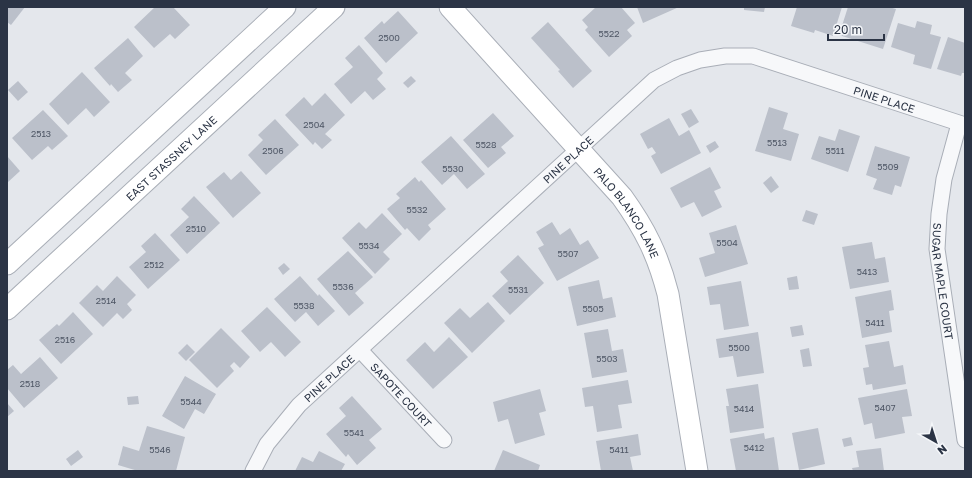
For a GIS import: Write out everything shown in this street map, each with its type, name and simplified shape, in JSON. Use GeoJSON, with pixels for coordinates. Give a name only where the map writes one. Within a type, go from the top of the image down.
{"type":"FeatureCollection","features":[{"type":"Feature","properties":{"kind":"main road"},"geometry":{"type":"LineString","coordinates":[[7,264],[285,7]]}},
{"type":"Feature","properties":{"kind":"main road","name":"EAST STASSNEY LANE"},"geometry":{"type":"LineString","coordinates":[[7,309],[334,7]]}},
{"type":"Feature","properties":{"kind":"main road","name":"PALO BLANCO LANE"},"geometry":{"type":"LineString","coordinates":[[450,7],[580,148],[622,197],[640,222],[653,244],[662,268],[668,294],[697,471]]}},
{"type":"Feature","properties":{"kind":"street","name":"PINE PLACE"},"geometry":{"type":"LineString","coordinates":[[253,471],[267,444],[299,405],[654,80],[689,63],[725,56],[753,56],[962,125]]}},
{"type":"Feature","properties":{"kind":"street","name":"SUGAR MAPLE COURT"},"geometry":{"type":"LineString","coordinates":[[962,125],[944,179],[938,214],[937,249],[965,440]]}},
{"type":"Feature","properties":{"kind":"street","name":"SAPOTE COURT"},"geometry":{"type":"LineString","coordinates":[[360,350],[444,440]]}},
{"type":"Feature","properties":{"kind":"building"},"geometry":{"type":"Polygon","coordinates":[[[7,7],[25,7],[11,25],[7,22],[7,7]]]}},
{"type":"Feature","properties":{"kind":"building"},"geometry":{"type":"Polygon","coordinates":[[[155,7],[173,7],[190,25],[175,39],[170,34],[154,48],[134,27],[155,7]]]}},
{"type":"Feature","properties":{"kind":"building"},"geometry":{"type":"Polygon","coordinates":[[[596,7],[621,7],[635,23],[627,30],[632,36],[609,57],[585,30],[588,27],[582,20],[596,7]]]}},
{"type":"Feature","properties":{"kind":"building"},"geometry":{"type":"Polygon","coordinates":[[[637,7],[679,7],[643,23],[637,7]]]}},
{"type":"Feature","properties":{"kind":"building"},"geometry":{"type":"Polygon","coordinates":[[[744,7],[765,7],[764,12],[744,10],[744,7]]]}},
{"type":"Feature","properties":{"kind":"building"},"geometry":{"type":"Polygon","coordinates":[[[797,7],[842,7],[833,36],[815,30],[814,33],[791,26],[797,7]]]}},
{"type":"Feature","properties":{"kind":"building"},"geometry":{"type":"Polygon","coordinates":[[[848,7],[889,7],[896,9],[883,49],[839,35],[848,7]]]}},
{"type":"Feature","properties":{"kind":"building"},"geometry":{"type":"Polygon","coordinates":[[[398,11],[418,33],[386,63],[364,38],[382,21],[384,24],[398,11]]]}},
{"type":"Feature","properties":{"kind":"building"},"geometry":{"type":"Polygon","coordinates":[[[917,21],[932,25],[930,34],[941,37],[931,69],[913,64],[915,55],[891,47],[898,23],[915,28],[917,21]]]}},
{"type":"Feature","properties":{"kind":"building"},"geometry":{"type":"Polygon","coordinates":[[[548,22],[592,71],[573,88],[558,71],[560,70],[531,38],[548,22]]]}},
{"type":"Feature","properties":{"kind":"building"},"geometry":{"type":"Polygon","coordinates":[[[948,37],[965,43],[965,73],[962,73],[961,76],[937,69],[948,37]]]}},
{"type":"Feature","properties":{"kind":"building"},"geometry":{"type":"Polygon","coordinates":[[[128,38],[143,56],[125,73],[132,80],[118,92],[111,84],[110,86],[94,68],[128,38]]]}},
{"type":"Feature","properties":{"kind":"building"},"geometry":{"type":"Polygon","coordinates":[[[359,45],[383,73],[377,79],[386,89],[373,100],[365,91],[351,104],[334,84],[353,67],[345,58],[359,45]]]}},
{"type":"Feature","properties":{"kind":"building"},"geometry":{"type":"Polygon","coordinates":[[[82,72],[110,102],[94,117],[86,108],[68,125],[49,104],[82,72]]]}},
{"type":"Feature","properties":{"kind":"building"},"geometry":{"type":"Polygon","coordinates":[[[411,76],[416,81],[408,88],[403,83],[411,76]]]}},
{"type":"Feature","properties":{"kind":"building"},"geometry":{"type":"Polygon","coordinates":[[[18,81],[28,92],[18,101],[8,90],[18,81]]]}},
{"type":"Feature","properties":{"kind":"building"},"geometry":{"type":"Polygon","coordinates":[[[325,93],[345,115],[325,134],[332,140],[322,149],[315,142],[313,145],[285,115],[304,97],[312,106],[325,93]]]}},
{"type":"Feature","properties":{"kind":"building"},"geometry":{"type":"Polygon","coordinates":[[[769,107],[788,113],[783,129],[799,134],[791,161],[755,151],[769,107]]]}},
{"type":"Feature","properties":{"kind":"building"},"geometry":{"type":"Polygon","coordinates":[[[691,109],[699,122],[689,128],[681,114],[691,109]]]}},
{"type":"Feature","properties":{"kind":"building"},"geometry":{"type":"Polygon","coordinates":[[[43,110],[68,136],[52,150],[48,146],[32,160],[12,138],[43,110]]]}},
{"type":"Feature","properties":{"kind":"building"},"geometry":{"type":"Polygon","coordinates":[[[493,113],[514,136],[501,147],[506,153],[488,168],[463,140],[493,113]]]}},
{"type":"Feature","properties":{"kind":"building"},"geometry":{"type":"Polygon","coordinates":[[[669,118],[679,136],[689,130],[701,153],[661,174],[651,156],[656,153],[652,147],[648,149],[640,134],[669,118]]]}},
{"type":"Feature","properties":{"kind":"building"},"geometry":{"type":"Polygon","coordinates":[[[275,119],[299,145],[266,175],[248,155],[263,140],[258,135],[275,119]]]}},
{"type":"Feature","properties":{"kind":"building"},"geometry":{"type":"Polygon","coordinates":[[[839,129],[860,136],[848,172],[811,159],[819,136],[835,141],[839,129]]]}},
{"type":"Feature","properties":{"kind":"building"},"geometry":{"type":"Polygon","coordinates":[[[451,136],[485,174],[467,189],[454,174],[442,185],[421,162],[451,136]]]}},
{"type":"Feature","properties":{"kind":"building"},"geometry":{"type":"Polygon","coordinates":[[[715,141],[719,147],[710,153],[706,146],[715,141]]]}},
{"type":"Feature","properties":{"kind":"building"},"geometry":{"type":"Polygon","coordinates":[[[875,146],[910,157],[901,187],[895,185],[892,195],[873,189],[877,179],[866,175],[875,146]]]}},
{"type":"Feature","properties":{"kind":"building"},"geometry":{"type":"Polygon","coordinates":[[[7,156],[20,171],[7,183],[7,156]]]}},
{"type":"Feature","properties":{"kind":"building"},"geometry":{"type":"Polygon","coordinates":[[[710,167],[721,188],[714,191],[722,207],[702,217],[694,202],[681,208],[670,188],[710,167]]]}},
{"type":"Feature","properties":{"kind":"building"},"geometry":{"type":"Polygon","coordinates":[[[241,171],[261,193],[233,218],[206,187],[224,172],[231,180],[241,171]]]}},
{"type":"Feature","properties":{"kind":"building"},"geometry":{"type":"Polygon","coordinates":[[[771,176],[779,187],[771,193],[763,183],[771,176]]]}},
{"type":"Feature","properties":{"kind":"building"},"geometry":{"type":"Polygon","coordinates":[[[415,177],[419,182],[421,180],[446,209],[428,225],[431,229],[419,241],[407,228],[405,230],[387,209],[400,198],[396,194],[415,177]]]}},
{"type":"Feature","properties":{"kind":"building"},"geometry":{"type":"Polygon","coordinates":[[[194,196],[220,223],[187,254],[170,235],[189,217],[181,209],[194,196]]]}},
{"type":"Feature","properties":{"kind":"building"},"geometry":{"type":"Polygon","coordinates":[[[806,210],[818,214],[814,225],[802,221],[806,210]]]}},
{"type":"Feature","properties":{"kind":"building"},"geometry":{"type":"Polygon","coordinates":[[[382,213],[402,234],[383,252],[390,259],[375,274],[342,238],[359,222],[366,229],[382,213]]]}},
{"type":"Feature","properties":{"kind":"building"},"geometry":{"type":"Polygon","coordinates":[[[552,222],[560,235],[570,228],[580,245],[588,240],[599,258],[557,281],[538,248],[544,245],[536,232],[552,222]]]}},
{"type":"Feature","properties":{"kind":"building"},"geometry":{"type":"Polygon","coordinates":[[[736,225],[748,264],[705,277],[699,258],[715,253],[709,233],[736,225]]]}},
{"type":"Feature","properties":{"kind":"building"},"geometry":{"type":"Polygon","coordinates":[[[155,233],[180,260],[148,289],[129,267],[146,252],[141,246],[155,233]]]}},
{"type":"Feature","properties":{"kind":"building"},"geometry":{"type":"Polygon","coordinates":[[[872,242],[875,259],[885,257],[889,282],[850,289],[842,247],[872,242]]]}},
{"type":"Feature","properties":{"kind":"building"},"geometry":{"type":"Polygon","coordinates":[[[348,251],[373,277],[355,293],[364,303],[349,316],[317,279],[348,251]]]}},
{"type":"Feature","properties":{"kind":"building"},"geometry":{"type":"Polygon","coordinates":[[[518,255],[544,283],[510,315],[492,296],[508,281],[500,272],[518,255]]]}},
{"type":"Feature","properties":{"kind":"building"},"geometry":{"type":"Polygon","coordinates":[[[284,263],[290,269],[283,275],[278,268],[284,263]]]}},
{"type":"Feature","properties":{"kind":"building"},"geometry":{"type":"Polygon","coordinates":[[[117,276],[136,295],[127,304],[132,310],[123,319],[117,313],[103,327],[79,303],[97,285],[103,291],[117,276]]]}},
{"type":"Feature","properties":{"kind":"building"},"geometry":{"type":"Polygon","coordinates":[[[300,276],[318,296],[319,294],[335,311],[318,326],[306,312],[295,322],[274,299],[300,276]]]}},
{"type":"Feature","properties":{"kind":"building"},"geometry":{"type":"Polygon","coordinates":[[[797,276],[799,289],[789,290],[787,278],[797,276]]]}},
{"type":"Feature","properties":{"kind":"building"},"geometry":{"type":"Polygon","coordinates":[[[599,280],[603,299],[612,297],[616,317],[577,326],[568,287],[599,280]]]}},
{"type":"Feature","properties":{"kind":"building"},"geometry":{"type":"Polygon","coordinates":[[[741,281],[749,326],[724,330],[720,304],[710,305],[707,287],[741,281]]]}},
{"type":"Feature","properties":{"kind":"building"},"geometry":{"type":"Polygon","coordinates":[[[891,290],[894,310],[889,311],[892,332],[862,338],[855,297],[891,290]]]}},
{"type":"Feature","properties":{"kind":"building"},"geometry":{"type":"Polygon","coordinates":[[[488,302],[505,321],[472,353],[444,323],[460,308],[470,318],[488,302]]]}},
{"type":"Feature","properties":{"kind":"building"},"geometry":{"type":"Polygon","coordinates":[[[267,307],[301,342],[285,357],[271,342],[260,352],[241,331],[267,307]]]}},
{"type":"Feature","properties":{"kind":"building"},"geometry":{"type":"Polygon","coordinates":[[[73,312],[93,334],[61,364],[39,340],[57,324],[59,326],[73,312]]]}},
{"type":"Feature","properties":{"kind":"building"},"geometry":{"type":"Polygon","coordinates":[[[802,325],[804,335],[792,337],[790,327],[802,325]]]}},
{"type":"Feature","properties":{"kind":"building"},"geometry":{"type":"Polygon","coordinates":[[[221,328],[250,357],[240,368],[234,362],[230,366],[234,371],[217,388],[189,360],[221,328]]]}},
{"type":"Feature","properties":{"kind":"building"},"geometry":{"type":"Polygon","coordinates":[[[608,329],[612,351],[623,349],[627,372],[592,378],[584,333],[608,329]]]}},
{"type":"Feature","properties":{"kind":"building"},"geometry":{"type":"Polygon","coordinates":[[[758,332],[764,373],[737,377],[733,356],[719,358],[716,339],[758,332]]]}},
{"type":"Feature","properties":{"kind":"building"},"geometry":{"type":"Polygon","coordinates":[[[449,337],[468,357],[433,389],[406,360],[425,342],[434,352],[449,337]]]}},
{"type":"Feature","properties":{"kind":"building"},"geometry":{"type":"Polygon","coordinates":[[[889,341],[894,367],[903,365],[906,384],[873,390],[872,384],[866,385],[863,368],[869,367],[865,345],[889,341]]]}},
{"type":"Feature","properties":{"kind":"building"},"geometry":{"type":"Polygon","coordinates":[[[187,344],[195,352],[186,361],[178,353],[187,344]]]}},
{"type":"Feature","properties":{"kind":"building"},"geometry":{"type":"Polygon","coordinates":[[[809,348],[812,366],[803,367],[800,350],[809,348]]]}},
{"type":"Feature","properties":{"kind":"building"},"geometry":{"type":"Polygon","coordinates":[[[40,357],[58,378],[24,408],[7,388],[7,370],[13,365],[21,374],[40,357]]]}},
{"type":"Feature","properties":{"kind":"building"},"geometry":{"type":"Polygon","coordinates":[[[185,376],[216,394],[204,414],[195,409],[184,429],[162,416],[185,376]]]}},
{"type":"Feature","properties":{"kind":"building"},"geometry":{"type":"Polygon","coordinates":[[[628,380],[632,403],[618,405],[622,428],[597,432],[593,406],[585,407],[582,388],[628,380]]]}},
{"type":"Feature","properties":{"kind":"building"},"geometry":{"type":"Polygon","coordinates":[[[758,384],[764,428],[730,433],[726,406],[729,406],[726,389],[758,384]]]}},
{"type":"Feature","properties":{"kind":"building"},"geometry":{"type":"Polygon","coordinates":[[[540,389],[546,411],[539,413],[545,435],[515,444],[508,419],[498,422],[493,402],[540,389]]]}},
{"type":"Feature","properties":{"kind":"building"},"geometry":{"type":"Polygon","coordinates":[[[907,389],[912,416],[902,417],[905,433],[875,439],[872,423],[864,425],[858,398],[907,389]]]}},
{"type":"Feature","properties":{"kind":"building"},"geometry":{"type":"Polygon","coordinates":[[[138,396],[139,404],[128,405],[127,397],[138,396]]]}},
{"type":"Feature","properties":{"kind":"building"},"geometry":{"type":"Polygon","coordinates":[[[352,396],[382,429],[369,440],[376,448],[357,465],[348,454],[346,457],[326,434],[346,416],[339,408],[352,396]]]}},
{"type":"Feature","properties":{"kind":"building"},"geometry":{"type":"Polygon","coordinates":[[[7,403],[14,411],[7,417],[7,403]]]}},
{"type":"Feature","properties":{"kind":"building"},"geometry":{"type":"Polygon","coordinates":[[[147,426],[185,437],[176,471],[138,471],[118,465],[123,446],[139,451],[147,426]]]}},
{"type":"Feature","properties":{"kind":"building"},"geometry":{"type":"Polygon","coordinates":[[[818,428],[825,464],[799,470],[792,433],[818,428]]]}},
{"type":"Feature","properties":{"kind":"building"},"geometry":{"type":"Polygon","coordinates":[[[764,433],[765,439],[774,437],[779,471],[736,471],[730,439],[764,433]]]}},
{"type":"Feature","properties":{"kind":"building"},"geometry":{"type":"Polygon","coordinates":[[[638,434],[641,455],[630,457],[633,471],[601,471],[596,441],[638,434]]]}},
{"type":"Feature","properties":{"kind":"building"},"geometry":{"type":"Polygon","coordinates":[[[851,437],[853,445],[844,447],[842,439],[851,437]]]}},
{"type":"Feature","properties":{"kind":"building"},"geometry":{"type":"Polygon","coordinates":[[[881,448],[884,471],[853,471],[852,468],[859,467],[856,451],[881,448]]]}},
{"type":"Feature","properties":{"kind":"building"},"geometry":{"type":"Polygon","coordinates":[[[78,450],[83,457],[71,466],[66,459],[78,450]]]}},
{"type":"Feature","properties":{"kind":"building"},"geometry":{"type":"Polygon","coordinates":[[[503,450],[540,465],[538,471],[494,471],[503,450]]]}},
{"type":"Feature","properties":{"kind":"building"},"geometry":{"type":"Polygon","coordinates":[[[319,451],[345,464],[341,471],[295,471],[302,457],[313,462],[319,451]]]}}]}
